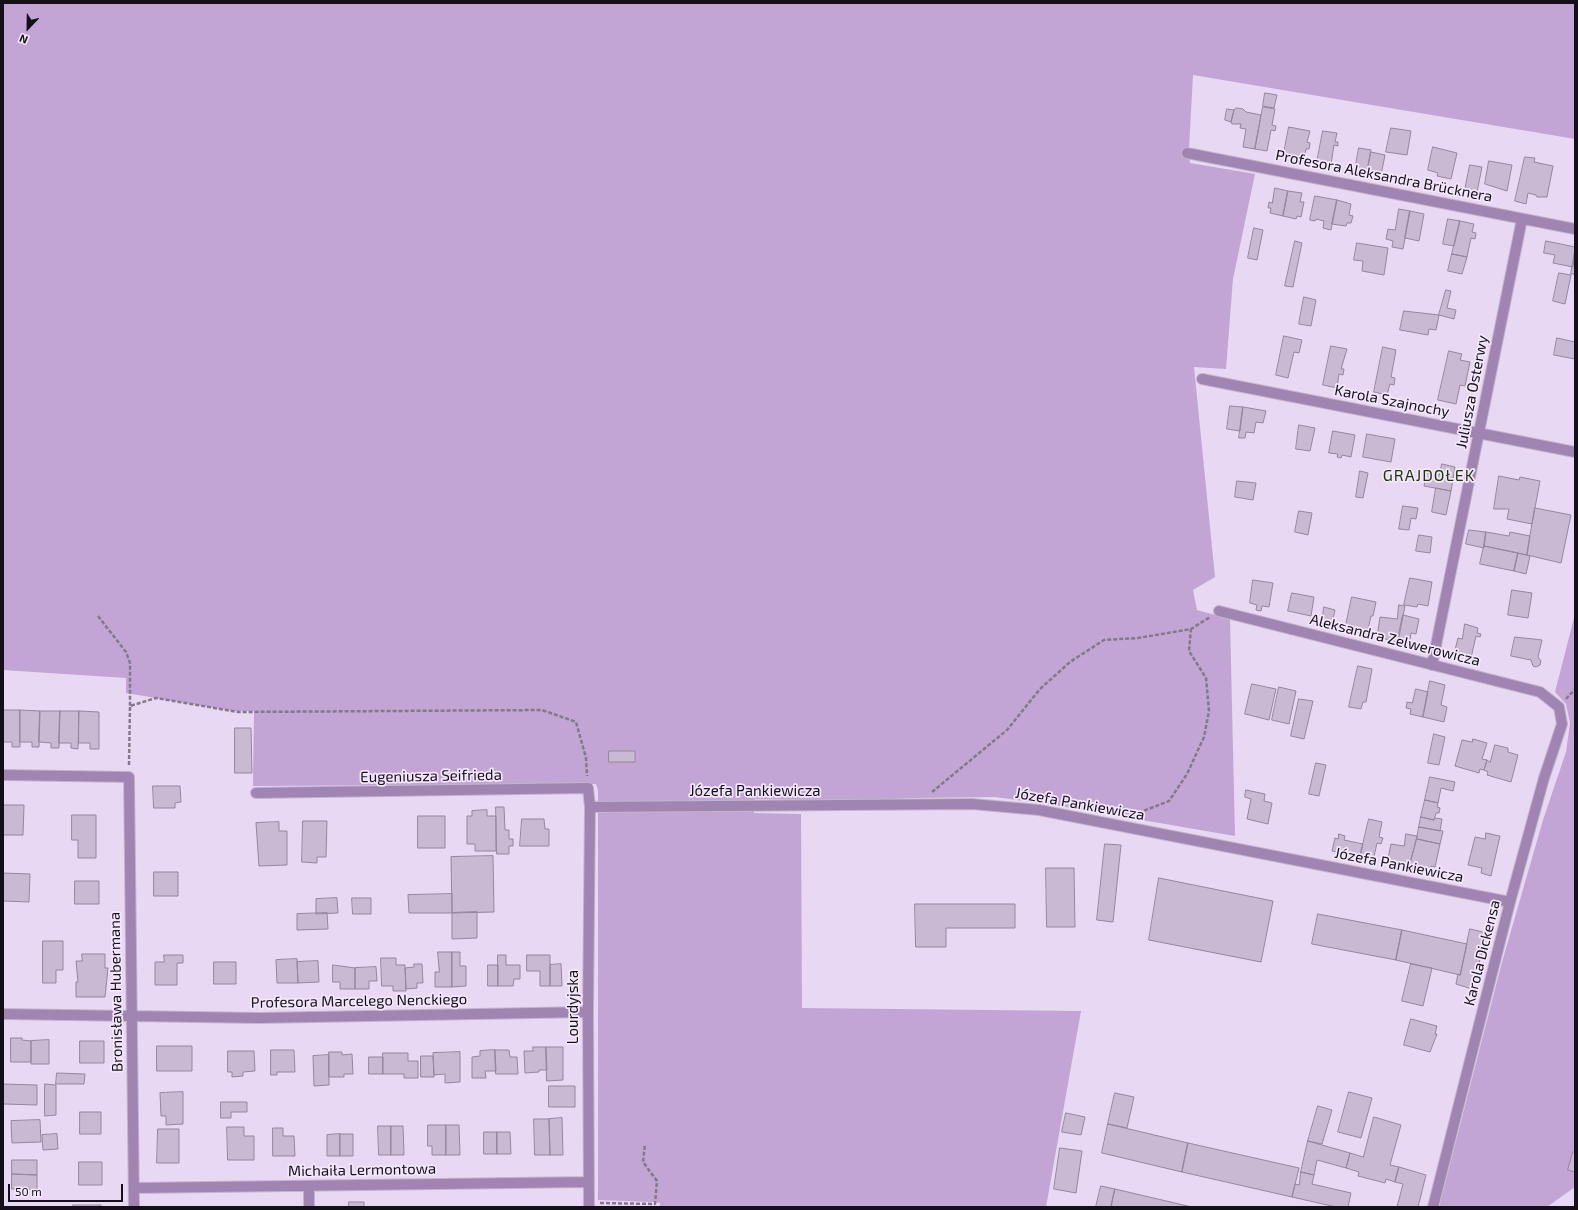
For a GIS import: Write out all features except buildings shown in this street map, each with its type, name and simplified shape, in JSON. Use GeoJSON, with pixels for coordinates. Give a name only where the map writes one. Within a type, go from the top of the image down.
{"type":"FeatureCollection","features":[{"type":"Feature","properties":{"kind":"street","name":"Profesora Aleksandra Brücknera"},"geometry":{"type":"LineString","coordinates":[[1187,153],[1575,230]]}},
{"type":"Feature","properties":{"kind":"street","name":"Juliusza Osterwy"},"geometry":{"type":"LineString","coordinates":[[1432,665],[1522,219]]}},
{"type":"Feature","properties":{"kind":"street","name":"Karola Szajnochy"},"geometry":{"type":"LineString","coordinates":[[1202,379],[1575,452]]}},
{"type":"Feature","properties":{"kind":"street","name":"Aleksandra Zelwerowicza"},"geometry":{"type":"LineString","coordinates":[[1219,611],[1540,692],[1559,707]]}},
{"type":"Feature","properties":{"kind":"street","name":"Karola Dickensa"},"geometry":{"type":"LineString","coordinates":[[1432,1207],[1510,902],[1544,778],[1562,724],[1559,707]]}},
{"type":"Feature","properties":{"kind":"street"},"geometry":{"type":"LineString","coordinates":[[3,775],[129,777]]}},
{"type":"Feature","properties":{"kind":"street","name":"Bronisława Hubermana"},"geometry":{"type":"LineString","coordinates":[[129,777],[134,1207]]}},
{"type":"Feature","properties":{"kind":"street"},"geometry":{"type":"LineString","coordinates":[[588,788],[590,807]]}},
{"type":"Feature","properties":{"kind":"street","name":"Eugeniusza Seifrieda"},"geometry":{"type":"LineString","coordinates":[[256,793],[588,788]]}},
{"type":"Feature","properties":{"kind":"street","name":"Józefa Pankiewicza"},"geometry":{"type":"LineString","coordinates":[[590,807],[972,804],[1039,810],[1510,902]]}},
{"type":"Feature","properties":{"kind":"street","name":"Lourdyjska"},"geometry":{"type":"LineString","coordinates":[[589,1205],[588,1012],[590,807]]}},
{"type":"Feature","properties":{"kind":"street","name":"Profesora Marcelego Nenckiego"},"geometry":{"type":"LineString","coordinates":[[3,1014],[259,1018],[588,1012]]}},
{"type":"Feature","properties":{"kind":"street","name":"Michaiła Lermontowa"},"geometry":{"type":"LineString","coordinates":[[134,1188],[589,1182]]}},
{"type":"Feature","properties":{"kind":"street"},"geometry":{"type":"LineString","coordinates":[[309,1186],[309,1207]]}},
{"type":"Feature","properties":{"kind":"path"},"geometry":{"type":"LineString","coordinates":[[918,804],[1007,730],[1040,689],[1070,662],[1104,640],[1138,638],[1191,629],[1219,611]]}},
{"type":"Feature","properties":{"kind":"path"},"geometry":{"type":"LineString","coordinates":[[98,616],[126,652],[130,663],[129,777]]}},
{"type":"Feature","properties":{"kind":"path"},"geometry":{"type":"LineString","coordinates":[[1119,826],[1123,817],[1138,814],[1169,801],[1187,774],[1204,737],[1208,711],[1206,678],[1189,651],[1191,629]]}},
{"type":"Feature","properties":{"kind":"path"},"geometry":{"type":"LineString","coordinates":[[130,706],[156,698],[238,712],[542,710],[576,722],[586,758],[588,788]]}},
{"type":"Feature","properties":{"kind":"path"},"geometry":{"type":"LineString","coordinates":[[589,1205],[617,1202],[655,1204],[657,1182],[643,1162],[645,1144]]}},
{"type":"Feature","properties":{"kind":"shaded area"},"geometry":{"type":"Polygon","coordinates":[[[3,3],[1575,3],[1575,139],[1193,75],[1189,148],[1190,163],[1255,174],[1233,279],[1226,369],[1194,367],[1215,577],[1193,590],[1197,610],[1230,619],[1235,836],[1060,806],[995,797],[915,798],[859,801],[755,799],[754,813],[801,814],[802,1008],[1081,1011],[1046,1207],[660,1207],[660,1203],[653,1202],[598,1200],[598,791],[596,784],[253,786],[254,711],[233,711],[126,693],[126,678],[3,670],[3,3]]]}},
{"type":"Feature","properties":{"kind":"shaded area"},"geometry":{"type":"Polygon","coordinates":[[[1575,614],[1575,1187],[1547,1207],[1439,1207],[1502,962],[1543,820],[1566,752],[1570,723],[1566,704],[1555,692],[1575,614]]]}},
{"type":"Feature","properties":{"kind":"district","name":"GRAJDOŁEK"},"geometry":{"type":"Point","coordinates":[1429,476]}}]}
